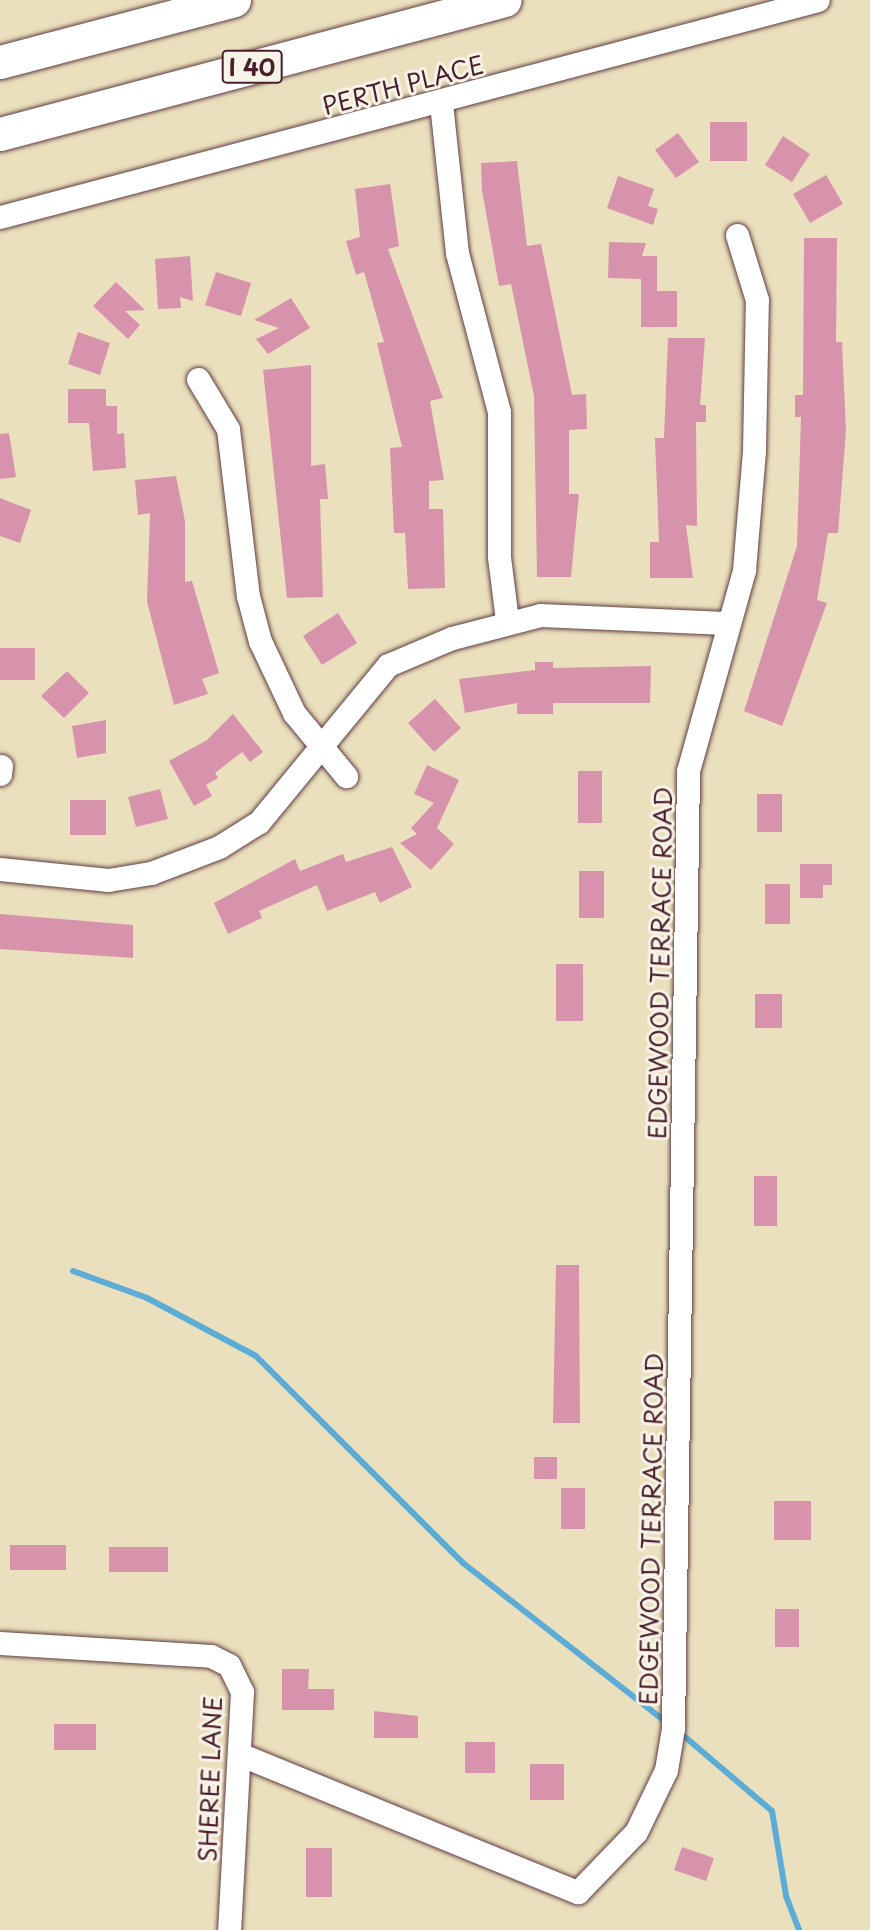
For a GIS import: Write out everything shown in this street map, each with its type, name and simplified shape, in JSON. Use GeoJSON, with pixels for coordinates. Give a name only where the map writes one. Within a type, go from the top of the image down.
{"type":"FeatureCollection","features":[{"type":"Feature","properties":{"kind":"highway"},"geometry":{"type":"LineString","coordinates":[[0,62],[234,0]]}},
{"type":"Feature","properties":{"kind":"highway","name":"I 40"},"geometry":{"type":"LineString","coordinates":[[0,134],[505,0]]}},
{"type":"Feature","properties":{"kind":"street","name":"PERTH PLACE"},"geometry":{"type":"LineString","coordinates":[[0,217],[440,103],[818,0]]}},
{"type":"Feature","properties":{"kind":"street"},"geometry":{"type":"LineString","coordinates":[[440,103],[457,253],[499,412],[499,557],[507,620]]}},
{"type":"Feature","properties":{"kind":"street"},"geometry":{"type":"LineString","coordinates":[[0,869],[56,879],[151,873],[219,847],[259,822],[388,665],[507,620],[726,623],[744,569],[754,451],[757,300],[737,235]]}},
{"type":"Feature","properties":{"kind":"street"},"geometry":{"type":"LineString","coordinates":[[198,379],[228,429],[247,596],[260,640],[294,713],[320,749],[346,776]]}},
{"type":"Feature","properties":{"kind":"street","name":"EDGEWOOD TERRACE ROAD"},"geometry":{"type":"LineString","coordinates":[[239,1754],[578,1892],[636,1832],[656,1794],[673,1728],[688,771],[726,623]]}},
{"type":"Feature","properties":{"kind":"street","name":"SHEREE LANE"},"geometry":{"type":"LineString","coordinates":[[0,1643],[211,1656],[229,1665],[242,1692],[229,1930]]}},
{"type":"Feature","properties":{"kind":"building"},"geometry":{"type":"Polygon","coordinates":[[[710,122],[747,122],[747,161],[710,161],[710,122]]]}},
{"type":"Feature","properties":{"kind":"building"},"geometry":{"type":"Polygon","coordinates":[[[678,133],[699,162],[676,178],[655,150],[678,133]]]}},
{"type":"Feature","properties":{"kind":"building"},"geometry":{"type":"Polygon","coordinates":[[[783,136],[810,154],[792,182],[765,165],[783,136]]]}},
{"type":"Feature","properties":{"kind":"building"},"geometry":{"type":"Polygon","coordinates":[[[517,161],[527,246],[541,244],[572,395],[586,394],[587,429],[569,430],[569,494],[579,494],[571,577],[537,577],[534,396],[511,284],[499,286],[482,190],[481,163],[517,161]]]}},
{"type":"Feature","properties":{"kind":"building"},"geometry":{"type":"Polygon","coordinates":[[[826,175],[843,204],[810,223],[793,194],[826,175]]]}},
{"type":"Feature","properties":{"kind":"building"},"geometry":{"type":"Polygon","coordinates":[[[618,176],[654,189],[648,206],[658,209],[653,225],[607,208],[618,176]]]}},
{"type":"Feature","properties":{"kind":"building"},"geometry":{"type":"Polygon","coordinates":[[[390,184],[399,246],[388,249],[443,398],[430,401],[444,480],[429,481],[429,509],[443,509],[445,588],[408,589],[405,533],[394,533],[390,448],[402,447],[377,343],[384,342],[364,272],[356,275],[346,241],[360,237],[355,189],[390,184]]]}},
{"type":"Feature","properties":{"kind":"building"},"geometry":{"type":"Polygon","coordinates":[[[804,238],[837,238],[836,342],[842,342],[846,431],[838,533],[828,533],[817,600],[827,603],[782,726],[744,711],[797,546],[801,417],[795,417],[795,395],[803,395],[804,238]]]}},
{"type":"Feature","properties":{"kind":"building"},"geometry":{"type":"Polygon","coordinates":[[[609,242],[646,243],[642,256],[657,256],[657,291],[677,291],[677,327],[641,327],[641,279],[608,278],[609,242]]]}},
{"type":"Feature","properties":{"kind":"building"},"geometry":{"type":"Polygon","coordinates":[[[190,256],[193,301],[180,297],[181,308],[158,309],[155,259],[190,256]]]}},
{"type":"Feature","properties":{"kind":"building"},"geometry":{"type":"Polygon","coordinates":[[[216,272],[251,283],[241,316],[205,305],[216,272]]]}},
{"type":"Feature","properties":{"kind":"building"},"geometry":{"type":"Polygon","coordinates":[[[116,282],[145,310],[125,311],[140,325],[128,339],[93,306],[116,282]]]}},
{"type":"Feature","properties":{"kind":"building"},"geometry":{"type":"Polygon","coordinates":[[[291,298],[310,328],[268,354],[256,339],[279,328],[254,320],[291,298]]]}},
{"type":"Feature","properties":{"kind":"building"},"geometry":{"type":"Polygon","coordinates":[[[78,332],[110,343],[100,375],[68,364],[78,332]]]}},
{"type":"Feature","properties":{"kind":"building"},"geometry":{"type":"Polygon","coordinates":[[[668,338],[705,338],[700,405],[706,405],[706,422],[696,422],[697,526],[686,525],[693,578],[650,578],[650,542],[659,542],[655,438],[664,438],[668,338]]]}},
{"type":"Feature","properties":{"kind":"building"},"geometry":{"type":"Polygon","coordinates":[[[311,365],[311,466],[325,464],[328,499],[320,499],[323,597],[287,598],[263,370],[311,365]]]}},
{"type":"Feature","properties":{"kind":"building"},"geometry":{"type":"Polygon","coordinates":[[[68,389],[106,389],[106,406],[117,406],[117,434],[124,433],[126,468],[93,471],[89,423],[68,423],[68,389]]]}},
{"type":"Feature","properties":{"kind":"building"},"geometry":{"type":"Polygon","coordinates":[[[9,433],[16,477],[0,479],[0,434],[9,433]]]}},
{"type":"Feature","properties":{"kind":"building"},"geometry":{"type":"Polygon","coordinates":[[[176,476],[185,521],[185,582],[192,581],[219,673],[202,679],[208,694],[174,705],[147,602],[150,513],[138,515],[135,480],[176,476]]]}},
{"type":"Feature","properties":{"kind":"building"},"geometry":{"type":"Polygon","coordinates":[[[0,498],[31,510],[20,543],[0,536],[0,498]]]}},
{"type":"Feature","properties":{"kind":"building"},"geometry":{"type":"Polygon","coordinates":[[[338,613],[357,643],[322,665],[303,636],[338,613]]]}},
{"type":"Feature","properties":{"kind":"building"},"geometry":{"type":"Polygon","coordinates":[[[0,648],[35,648],[35,680],[0,680],[0,648]]]}},
{"type":"Feature","properties":{"kind":"building"},"geometry":{"type":"Polygon","coordinates":[[[535,662],[553,662],[553,668],[651,666],[650,703],[553,703],[553,714],[517,714],[517,703],[465,713],[459,679],[535,670],[535,662]]]}},
{"type":"Feature","properties":{"kind":"building"},"geometry":{"type":"Polygon","coordinates":[[[67,671],[89,693],[64,718],[41,696],[67,671]]]}},
{"type":"Feature","properties":{"kind":"building"},"geometry":{"type":"Polygon","coordinates":[[[435,699],[461,728],[434,752],[408,723],[435,699]]]}},
{"type":"Feature","properties":{"kind":"building"},"geometry":{"type":"Polygon","coordinates":[[[233,714],[263,752],[250,762],[242,752],[215,773],[218,778],[206,785],[212,796],[194,806],[169,761],[207,740],[233,714]]]}},
{"type":"Feature","properties":{"kind":"building"},"geometry":{"type":"Polygon","coordinates":[[[106,720],[106,753],[77,758],[72,726],[106,720]]]}},
{"type":"Feature","properties":{"kind":"building"},"geometry":{"type":"Polygon","coordinates":[[[427,765],[459,780],[437,828],[454,844],[431,870],[400,843],[417,834],[411,828],[434,803],[414,794],[427,765]]]}},
{"type":"Feature","properties":{"kind":"building"},"geometry":{"type":"Polygon","coordinates":[[[578,771],[602,771],[602,823],[578,823],[578,771]]]}},
{"type":"Feature","properties":{"kind":"building"},"geometry":{"type":"Polygon","coordinates":[[[160,789],[168,819],[136,827],[128,797],[160,789]]]}},
{"type":"Feature","properties":{"kind":"building"},"geometry":{"type":"Polygon","coordinates":[[[757,794],[782,794],[782,832],[757,832],[757,794]]]}},
{"type":"Feature","properties":{"kind":"building"},"geometry":{"type":"Polygon","coordinates":[[[70,800],[106,800],[106,835],[70,835],[70,800]]]}},
{"type":"Feature","properties":{"kind":"building"},"geometry":{"type":"Polygon","coordinates":[[[392,847],[412,887],[380,903],[375,892],[327,911],[317,885],[259,911],[262,918],[228,934],[214,903],[295,859],[300,871],[343,854],[346,862],[392,847]]]}},
{"type":"Feature","properties":{"kind":"building"},"geometry":{"type":"Polygon","coordinates":[[[800,864],[832,864],[832,885],[823,885],[823,898],[800,898],[800,864]]]}},
{"type":"Feature","properties":{"kind":"building"},"geometry":{"type":"Polygon","coordinates":[[[579,871],[604,871],[604,918],[579,918],[579,871]]]}},
{"type":"Feature","properties":{"kind":"building"},"geometry":{"type":"Polygon","coordinates":[[[765,884],[790,884],[790,924],[765,924],[765,884]]]}},
{"type":"Feature","properties":{"kind":"building"},"geometry":{"type":"Polygon","coordinates":[[[0,914],[133,925],[133,958],[0,949],[0,914]]]}},
{"type":"Feature","properties":{"kind":"building"},"geometry":{"type":"Polygon","coordinates":[[[556,964],[583,964],[583,1021],[556,1021],[556,964]]]}},
{"type":"Feature","properties":{"kind":"building"},"geometry":{"type":"Polygon","coordinates":[[[755,994],[782,994],[782,1028],[755,1028],[755,994]]]}},
{"type":"Feature","properties":{"kind":"building"},"geometry":{"type":"Polygon","coordinates":[[[754,1176],[777,1176],[777,1226],[754,1226],[754,1176]]]}},
{"type":"Feature","properties":{"kind":"building"},"geometry":{"type":"Polygon","coordinates":[[[556,1265],[579,1265],[580,1423],[553,1423],[556,1265]]]}},
{"type":"Feature","properties":{"kind":"building"},"geometry":{"type":"Polygon","coordinates":[[[534,1457],[557,1457],[557,1479],[534,1479],[534,1457]]]}},
{"type":"Feature","properties":{"kind":"building"},"geometry":{"type":"Polygon","coordinates":[[[561,1488],[585,1488],[585,1529],[561,1529],[561,1488]]]}},
{"type":"Feature","properties":{"kind":"building"},"geometry":{"type":"Polygon","coordinates":[[[774,1501],[811,1501],[811,1540],[774,1540],[774,1501]]]}},
{"type":"Feature","properties":{"kind":"building"},"geometry":{"type":"Polygon","coordinates":[[[10,1545],[66,1545],[66,1570],[10,1570],[10,1545]]]}},
{"type":"Feature","properties":{"kind":"building"},"geometry":{"type":"Polygon","coordinates":[[[109,1547],[168,1547],[168,1572],[109,1572],[109,1547]]]}},
{"type":"Feature","properties":{"kind":"building"},"geometry":{"type":"Polygon","coordinates":[[[775,1609],[799,1609],[799,1647],[775,1647],[775,1609]]]}},
{"type":"Feature","properties":{"kind":"building"},"geometry":{"type":"Polygon","coordinates":[[[282,1669],[309,1669],[308,1689],[334,1689],[334,1710],[282,1710],[282,1669]]]}},
{"type":"Feature","properties":{"kind":"building"},"geometry":{"type":"Polygon","coordinates":[[[374,1711],[418,1716],[418,1738],[374,1738],[374,1711]]]}},
{"type":"Feature","properties":{"kind":"building"},"geometry":{"type":"Polygon","coordinates":[[[54,1724],[96,1724],[96,1750],[54,1750],[54,1724]]]}},
{"type":"Feature","properties":{"kind":"building"},"geometry":{"type":"Polygon","coordinates":[[[465,1742],[495,1742],[495,1773],[465,1773],[465,1742]]]}},
{"type":"Feature","properties":{"kind":"building"},"geometry":{"type":"Polygon","coordinates":[[[530,1764],[564,1764],[564,1800],[530,1800],[530,1764]]]}},
{"type":"Feature","properties":{"kind":"building"},"geometry":{"type":"Polygon","coordinates":[[[682,1847],[714,1858],[706,1881],[674,1870],[682,1847]]]}},
{"type":"Feature","properties":{"kind":"building"},"geometry":{"type":"Polygon","coordinates":[[[306,1848],[332,1848],[332,1897],[306,1897],[306,1848]]]}},
{"type":"Feature","properties":{"kind":"waterway"},"geometry":{"type":"LineString","coordinates":[[73,1271],[147,1298],[256,1356],[463,1563],[666,1722]]}},
{"type":"Feature","properties":{"kind":"waterway"},"geometry":{"type":"LineString","coordinates":[[678,1731],[772,1811],[786,1896],[799,1930]]}}]}
